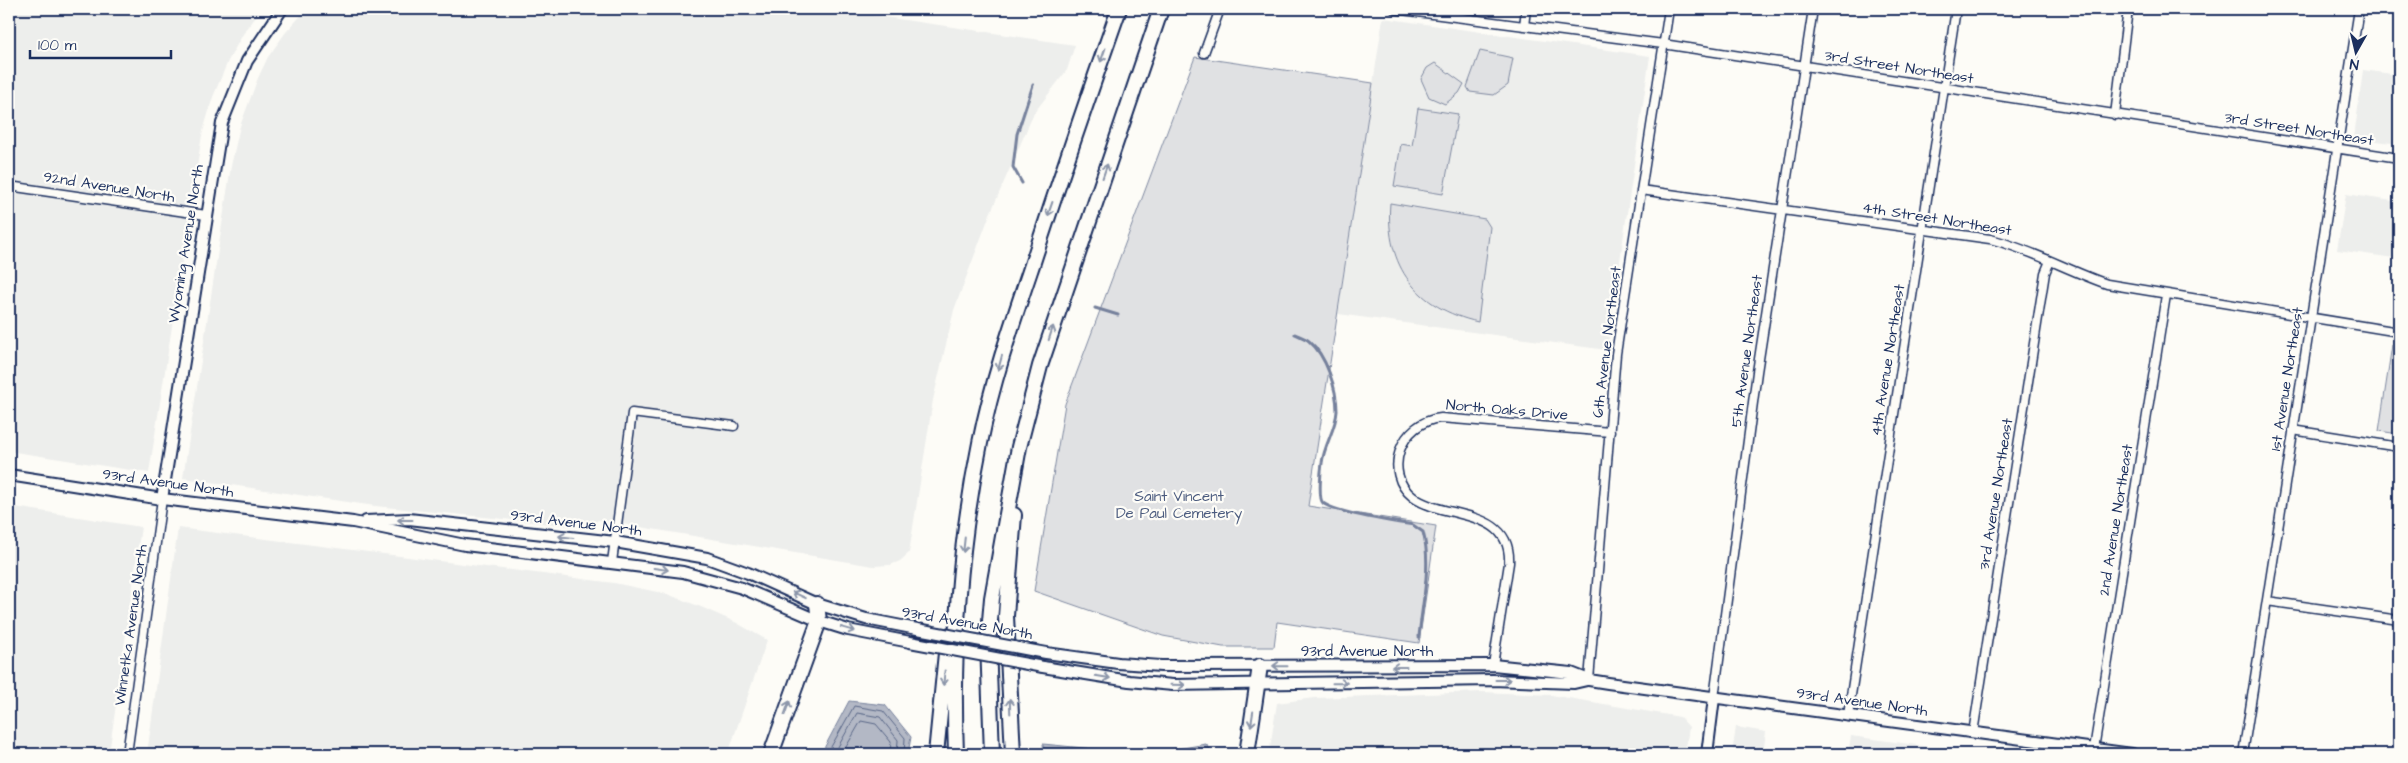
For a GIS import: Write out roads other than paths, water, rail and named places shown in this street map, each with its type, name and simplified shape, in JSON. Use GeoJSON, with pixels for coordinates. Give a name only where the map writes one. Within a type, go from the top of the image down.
{"type":"FeatureCollection","features":[{"type":"Feature","properties":{"kind":"highway"},"geometry":{"type":"LineString","coordinates":[[956,754],[955,687],[959,596],[967,516],[980,442],[1001,358],[1118,9]]}},
{"type":"Feature","properties":{"kind":"highway"},"geometry":{"type":"LineString","coordinates":[[992,754],[989,625],[992,598],[1019,447],[1040,366],[1161,9]]}},
{"type":"Feature","properties":{"kind":"highway"},"geometry":{"type":"LineString","coordinates":[[1013,754],[1006,616],[1019,447]]}},
{"type":"Feature","properties":{"kind":"highway"},"geometry":{"type":"LineString","coordinates":[[936,754],[946,653],[959,596]]}},
{"type":"Feature","properties":{"kind":"highway"},"geometry":{"type":"LineString","coordinates":[[771,754],[820,620],[817,604]]}},
{"type":"Feature","properties":{"kind":"highway"},"geometry":{"type":"LineString","coordinates":[[1247,754],[1260,666]]}},
{"type":"Feature","properties":{"kind":"street","name":"Wyoming Avenue North"},"geometry":{"type":"LineString","coordinates":[[162,499],[218,138],[228,103],[247,61],[282,9]]}},
{"type":"Feature","properties":{"kind":"street"},"geometry":{"type":"LineString","coordinates":[[1204,53],[1220,9]]}},
{"type":"Feature","properties":{"kind":"street","name":"3rd Street Northeast"},"geometry":{"type":"LineString","coordinates":[[1394,9],[1663,44],[2399,158]]}},
{"type":"Feature","properties":{"kind":"street"},"geometry":{"type":"LineString","coordinates":[[1524,26],[1526,9]]}},
{"type":"Feature","properties":{"kind":"street","name":"6th Avenue Northeast"},"geometry":{"type":"LineString","coordinates":[[1588,680],[1616,354],[1669,9]]}},
{"type":"Feature","properties":{"kind":"street","name":"5th Avenue Northeast"},"geometry":{"type":"LineString","coordinates":[[1714,698],[1756,382],[1812,9]]}},
{"type":"Feature","properties":{"kind":"street","name":"4th Avenue Northeast"},"geometry":{"type":"LineString","coordinates":[[1848,715],[1956,9]]}},
{"type":"Feature","properties":{"kind":"street"},"geometry":{"type":"LineString","coordinates":[[2115,115],[2128,9]]}},
{"type":"Feature","properties":{"kind":"street","name":"1st Avenue Northeast"},"geometry":{"type":"LineString","coordinates":[[2243,754],[2359,9]]}},
{"type":"Feature","properties":{"kind":"street","name":"92nd Avenue North"},"geometry":{"type":"LineString","coordinates":[[9,186],[206,216]]}},
{"type":"Feature","properties":{"kind":"street","name":"4th Street Northeast"},"geometry":{"type":"LineString","coordinates":[[1641,190],[1922,229],[2011,244],[2107,284],[2399,332]]}},
{"type":"Feature","properties":{"kind":"street","name":"3rd Avenue Northeast"},"geometry":{"type":"LineString","coordinates":[[1973,733],[2045,273],[2050,261]]}},
{"type":"Feature","properties":{"kind":"street","name":"2nd Avenue Northeast"},"geometry":{"type":"LineString","coordinates":[[2094,749],[2166,295]]}},
{"type":"Feature","properties":{"kind":"street"},"geometry":{"type":"LineString","coordinates":[[612,562],[632,413],[734,426]]}},
{"type":"Feature","properties":{"kind":"street","name":"North Oaks Drive"},"geometry":{"type":"LineString","coordinates":[[1493,665],[1509,563],[1510,553],[1506,542],[1490,525],[1481,520],[1424,503],[1407,491],[1398,471],[1401,448],[1405,438],[1420,423],[1441,418],[1610,432]]}},
{"type":"Feature","properties":{"kind":"street"},"geometry":{"type":"LineString","coordinates":[[2293,430],[2399,446]]}},
{"type":"Feature","properties":{"kind":"street","name":"93rd Avenue North"},"geometry":{"type":"LineString","coordinates":[[9,475],[162,499],[353,522],[466,545],[683,572],[710,578],[749,591],[820,620],[859,633],[1129,681],[1173,685],[1512,680],[1574,683],[1588,680]]}},
{"type":"Feature","properties":{"kind":"street","name":"Winnetka Avenue North"},"geometry":{"type":"LineString","coordinates":[[127,754],[162,499]]}},
{"type":"Feature","properties":{"kind":"street","name":"93rd Avenue North"},"geometry":{"type":"LineString","coordinates":[[353,522],[408,519],[615,542],[707,558],[748,573],[817,604],[866,619],[1046,653],[1118,664],[1260,666],[1493,665],[1571,673],[1588,680],[2132,754]]}},
{"type":"Feature","properties":{"kind":"street"},"geometry":{"type":"LineString","coordinates":[[2267,601],[2399,620]]}},
{"type":"Feature","properties":{"kind":"street"},"geometry":{"type":"LineString","coordinates":[[1707,754],[1714,698]]}},
{"type":"Feature","properties":{"kind":"water"},"geometry":{"type":"Polygon","coordinates":[[[849,701],[885,705],[911,737],[908,754],[821,754],[849,701]]]}},
{"type":"Feature","properties":{"kind":"water"},"geometry":{"type":"Polygon","coordinates":[[[1043,744],[1145,754],[1044,754],[1043,744]]]}},
{"type":"Feature","properties":{"kind":"water"},"geometry":{"type":"Polygon","coordinates":[[[1206,744],[1214,754],[1148,754],[1206,744]]]}},
{"type":"Feature","properties":{"kind":"waterway"},"geometry":{"type":"LineString","coordinates":[[1022,183],[1013,167],[1017,134],[1033,85]]}},
{"type":"Feature","properties":{"kind":"waterway"},"geometry":{"type":"LineString","coordinates":[[1095,308],[1118,315]]}},
{"type":"Feature","properties":{"kind":"waterway"},"geometry":{"type":"LineString","coordinates":[[1295,334],[1309,341],[1321,355],[1333,383],[1335,393],[1337,411],[1323,456],[1321,500],[1330,507],[1352,514],[1413,525],[1423,532],[1427,558],[1426,584],[1419,637]]}},
{"type":"Feature","properties":{"kind":"park label","name":"Saint Vincent De Paul Cemetery"},"geometry":{"type":"Point","coordinates":[1179,504]}}]}
